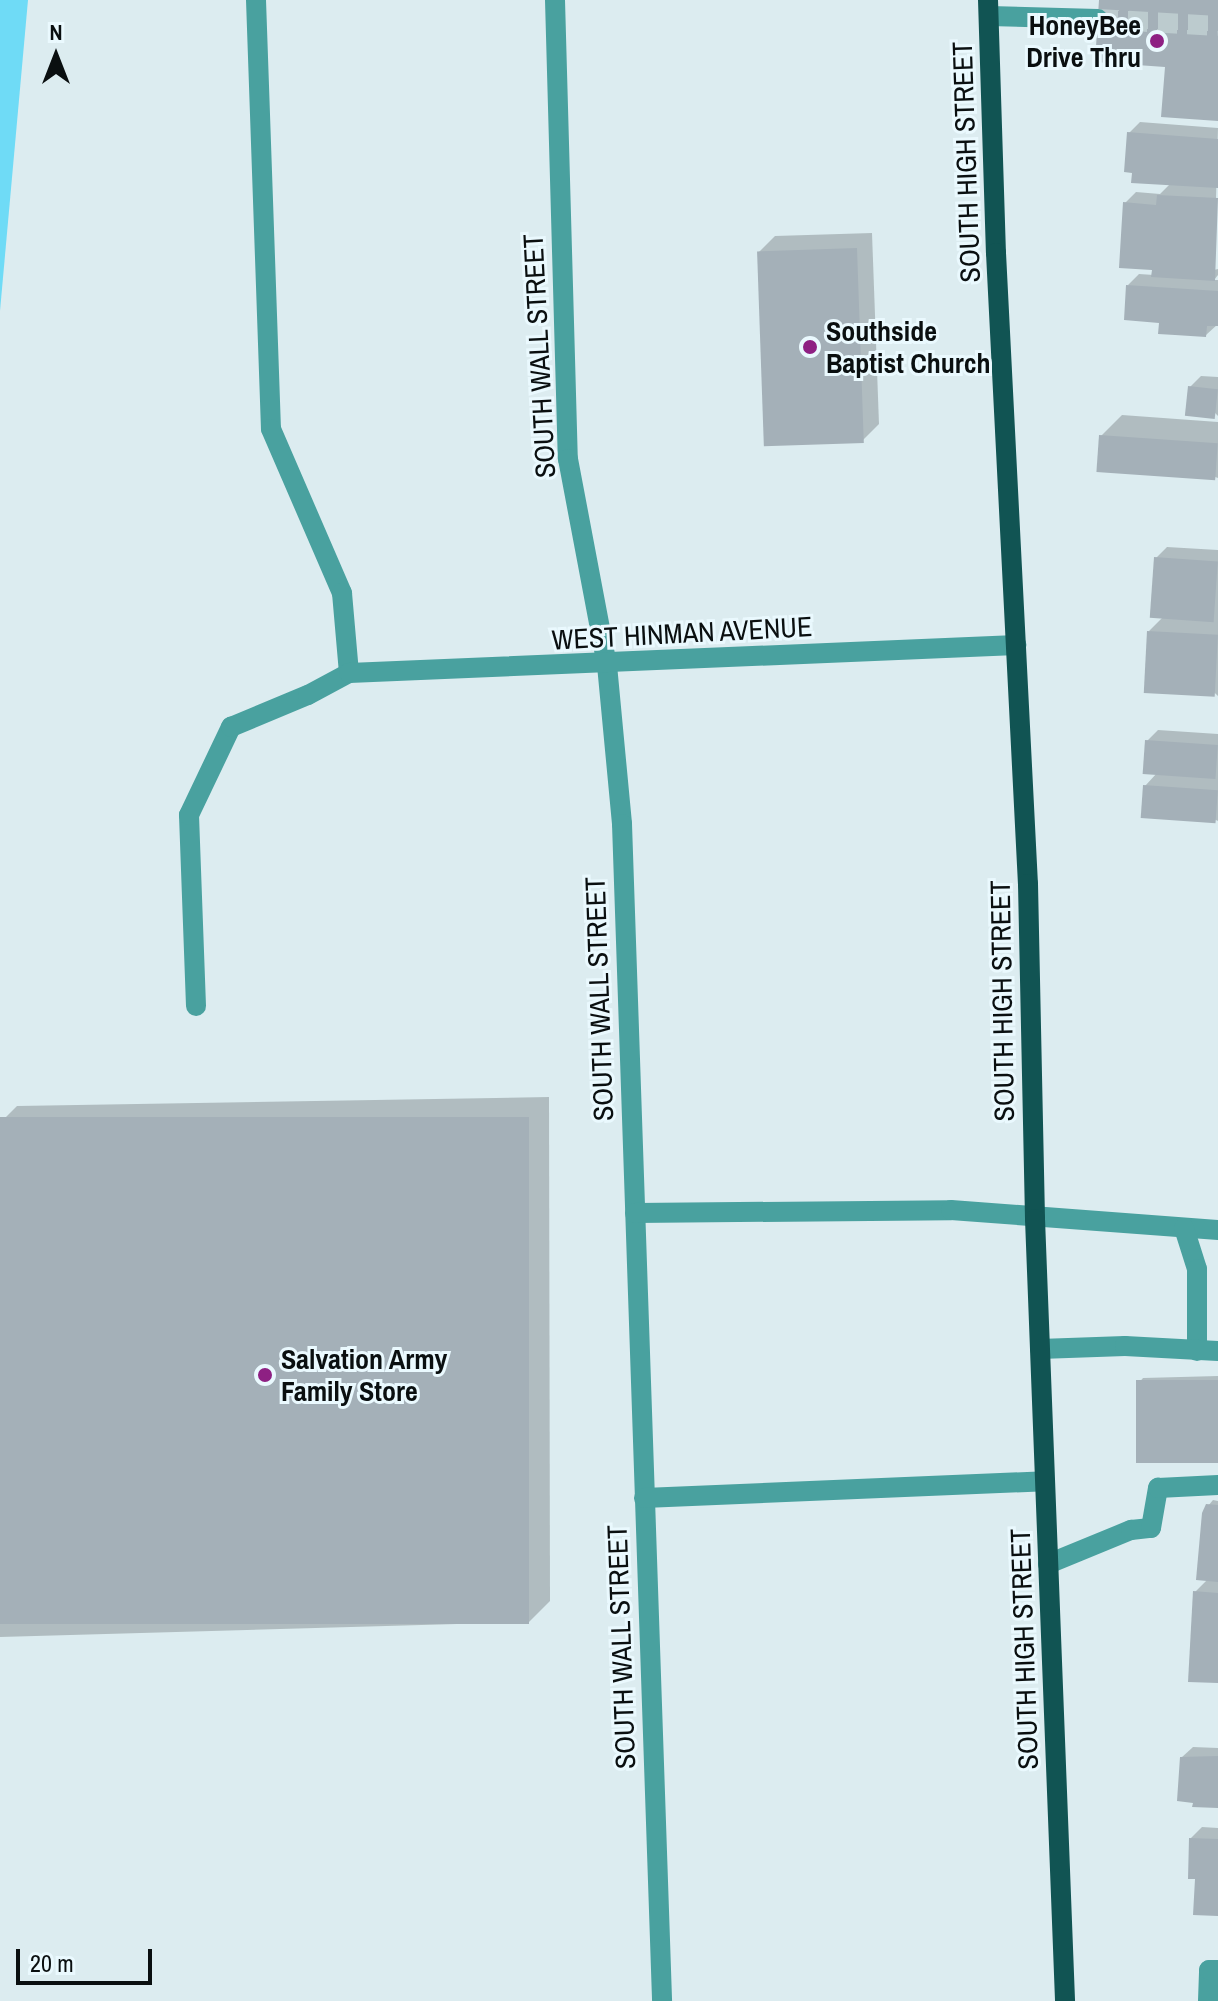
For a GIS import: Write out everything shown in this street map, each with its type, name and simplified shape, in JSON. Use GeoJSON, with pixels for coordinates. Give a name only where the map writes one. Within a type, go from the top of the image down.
{"type":"FeatureCollection","features":[{"type":"Feature","properties":{"kind":"main road","name":"SOUTH HIGH STREET"},"geometry":{"type":"LineString","coordinates":[[989,8],[996,253],[1028,884],[1035,1219],[1065,2001]]}},
{"type":"Feature","properties":{"kind":"street"},"geometry":{"type":"LineString","coordinates":[[196,1006],[189,815],[231,727],[308,695],[349,673],[342,593],[271,429],[256,0]]}},
{"type":"Feature","properties":{"kind":"street","name":"SOUTH WALL STREET"},"geometry":{"type":"LineString","coordinates":[[555,0],[568,459],[607,665],[622,824],[662,2001]]}},
{"type":"Feature","properties":{"kind":"street"},"geometry":{"type":"LineString","coordinates":[[989,8],[1098,19]]}},
{"type":"Feature","properties":{"kind":"street","name":"WEST HINMAN AVENUE"},"geometry":{"type":"LineString","coordinates":[[349,673],[607,665],[1016,645]]}},
{"type":"Feature","properties":{"kind":"street"},"geometry":{"type":"LineString","coordinates":[[635,1213],[951,1210],[1035,1219],[1218,1230]]}},
{"type":"Feature","properties":{"kind":"street"},"geometry":{"type":"LineString","coordinates":[[1184,1228],[1197,1269],[1197,1351]]}},
{"type":"Feature","properties":{"kind":"street"},"geometry":{"type":"LineString","coordinates":[[1040,1349],[1125,1346],[1218,1351]]}},
{"type":"Feature","properties":{"kind":"street"},"geometry":{"type":"LineString","coordinates":[[644,1498],[1045,1481]]}},
{"type":"Feature","properties":{"kind":"street"},"geometry":{"type":"LineString","coordinates":[[1048,1564],[1131,1530],[1151,1528],[1158,1488],[1218,1485]]}},
{"type":"Feature","properties":{"kind":"street"},"geometry":{"type":"LineString","coordinates":[[1208,2001],[1209,1970],[1218,1970]]}},
{"type":"Feature","properties":{"kind":"shaded area"},"geometry":{"type":"Polygon","coordinates":[[[0,0],[28,0],[0,311],[0,0]]]}},
{"type":"Feature","properties":{"kind":"building","name":"HoneyBee Drive Thru"},"geometry":{"type":"Polygon","coordinates":[[[1099,0],[1218,0],[1218,121],[1161,117],[1165,67],[1095,62],[1099,0]]]}},
{"type":"Feature","properties":{"kind":"building"},"geometry":{"type":"Polygon","coordinates":[[[1127,132],[1218,139],[1218,188],[1131,183],[1132,173],[1124,172],[1127,132]]]}},
{"type":"Feature","properties":{"kind":"building"},"geometry":{"type":"Polygon","coordinates":[[[1157,195],[1218,198],[1215,281],[1151,277],[1152,270],[1119,268],[1123,202],[1156,205],[1157,195]]]}},
{"type":"Feature","properties":{"kind":"building","name":"Southside Baptist Church"},"geometry":{"type":"Polygon","coordinates":[[[857,248],[864,443],[764,446],[757,251],[857,248]]]}},
{"type":"Feature","properties":{"kind":"building"},"geometry":{"type":"Polygon","coordinates":[[[1126,285],[1218,291],[1218,326],[1207,326],[1206,337],[1158,334],[1159,323],[1124,320],[1126,285]]]}},
{"type":"Feature","properties":{"kind":"building"},"geometry":{"type":"Polygon","coordinates":[[[1188,386],[1218,389],[1215,419],[1185,416],[1188,386]]]}},
{"type":"Feature","properties":{"kind":"building"},"geometry":{"type":"Polygon","coordinates":[[[1099,435],[1218,443],[1215,480],[1096,472],[1099,435]]]}},
{"type":"Feature","properties":{"kind":"building"},"geometry":{"type":"Polygon","coordinates":[[[1154,557],[1218,561],[1214,622],[1150,618],[1154,557]]]}},
{"type":"Feature","properties":{"kind":"building"},"geometry":{"type":"Polygon","coordinates":[[[1147,631],[1218,635],[1215,697],[1144,693],[1147,631]]]}},
{"type":"Feature","properties":{"kind":"building"},"geometry":{"type":"Polygon","coordinates":[[[1145,740],[1218,745],[1215,779],[1143,774],[1145,740]]]}},
{"type":"Feature","properties":{"kind":"building"},"geometry":{"type":"Polygon","coordinates":[[[1143,785],[1218,790],[1216,823],[1141,818],[1143,785]]]}},
{"type":"Feature","properties":{"kind":"building","name":"Salvation Army Family Store"},"geometry":{"type":"Polygon","coordinates":[[[0,1117],[529,1117],[529,1624],[0,1624],[0,1117]]]}},
{"type":"Feature","properties":{"kind":"building"},"geometry":{"type":"Polygon","coordinates":[[[1136,1380],[1218,1380],[1218,1463],[1136,1463],[1136,1380]]]}},
{"type":"Feature","properties":{"kind":"building"},"geometry":{"type":"Polygon","coordinates":[[[1206,1504],[1218,1505],[1218,1582],[1196,1580],[1202,1513],[1206,1504]]]}},
{"type":"Feature","properties":{"kind":"building"},"geometry":{"type":"Polygon","coordinates":[[[1193,1591],[1218,1593],[1218,1683],[1188,1682],[1193,1591]]]}},
{"type":"Feature","properties":{"kind":"building"},"geometry":{"type":"Polygon","coordinates":[[[1218,1756],[1218,1808],[1192,1807],[1193,1803],[1177,1801],[1180,1757],[1218,1756]]]}},
{"type":"Feature","properties":{"kind":"building"},"geometry":{"type":"Polygon","coordinates":[[[1189,1838],[1218,1839],[1218,1916],[1193,1915],[1195,1879],[1188,1879],[1189,1838]]]}},
{"type":"Feature","properties":{"kind":"tunnel"},"geometry":{"type":"LineString","coordinates":[[1098,19],[1218,26]]}},
{"type":"Feature","properties":{"kind":"place","name":"HoneyBee Drive Thru"},"geometry":{"type":"Point","coordinates":[1157,41]}},
{"type":"Feature","properties":{"kind":"place","name":"Southside Baptist Church"},"geometry":{"type":"Point","coordinates":[810,347]}},
{"type":"Feature","properties":{"kind":"place","name":"Salvation Army Family Store"},"geometry":{"type":"Point","coordinates":[265,1375]}}]}
